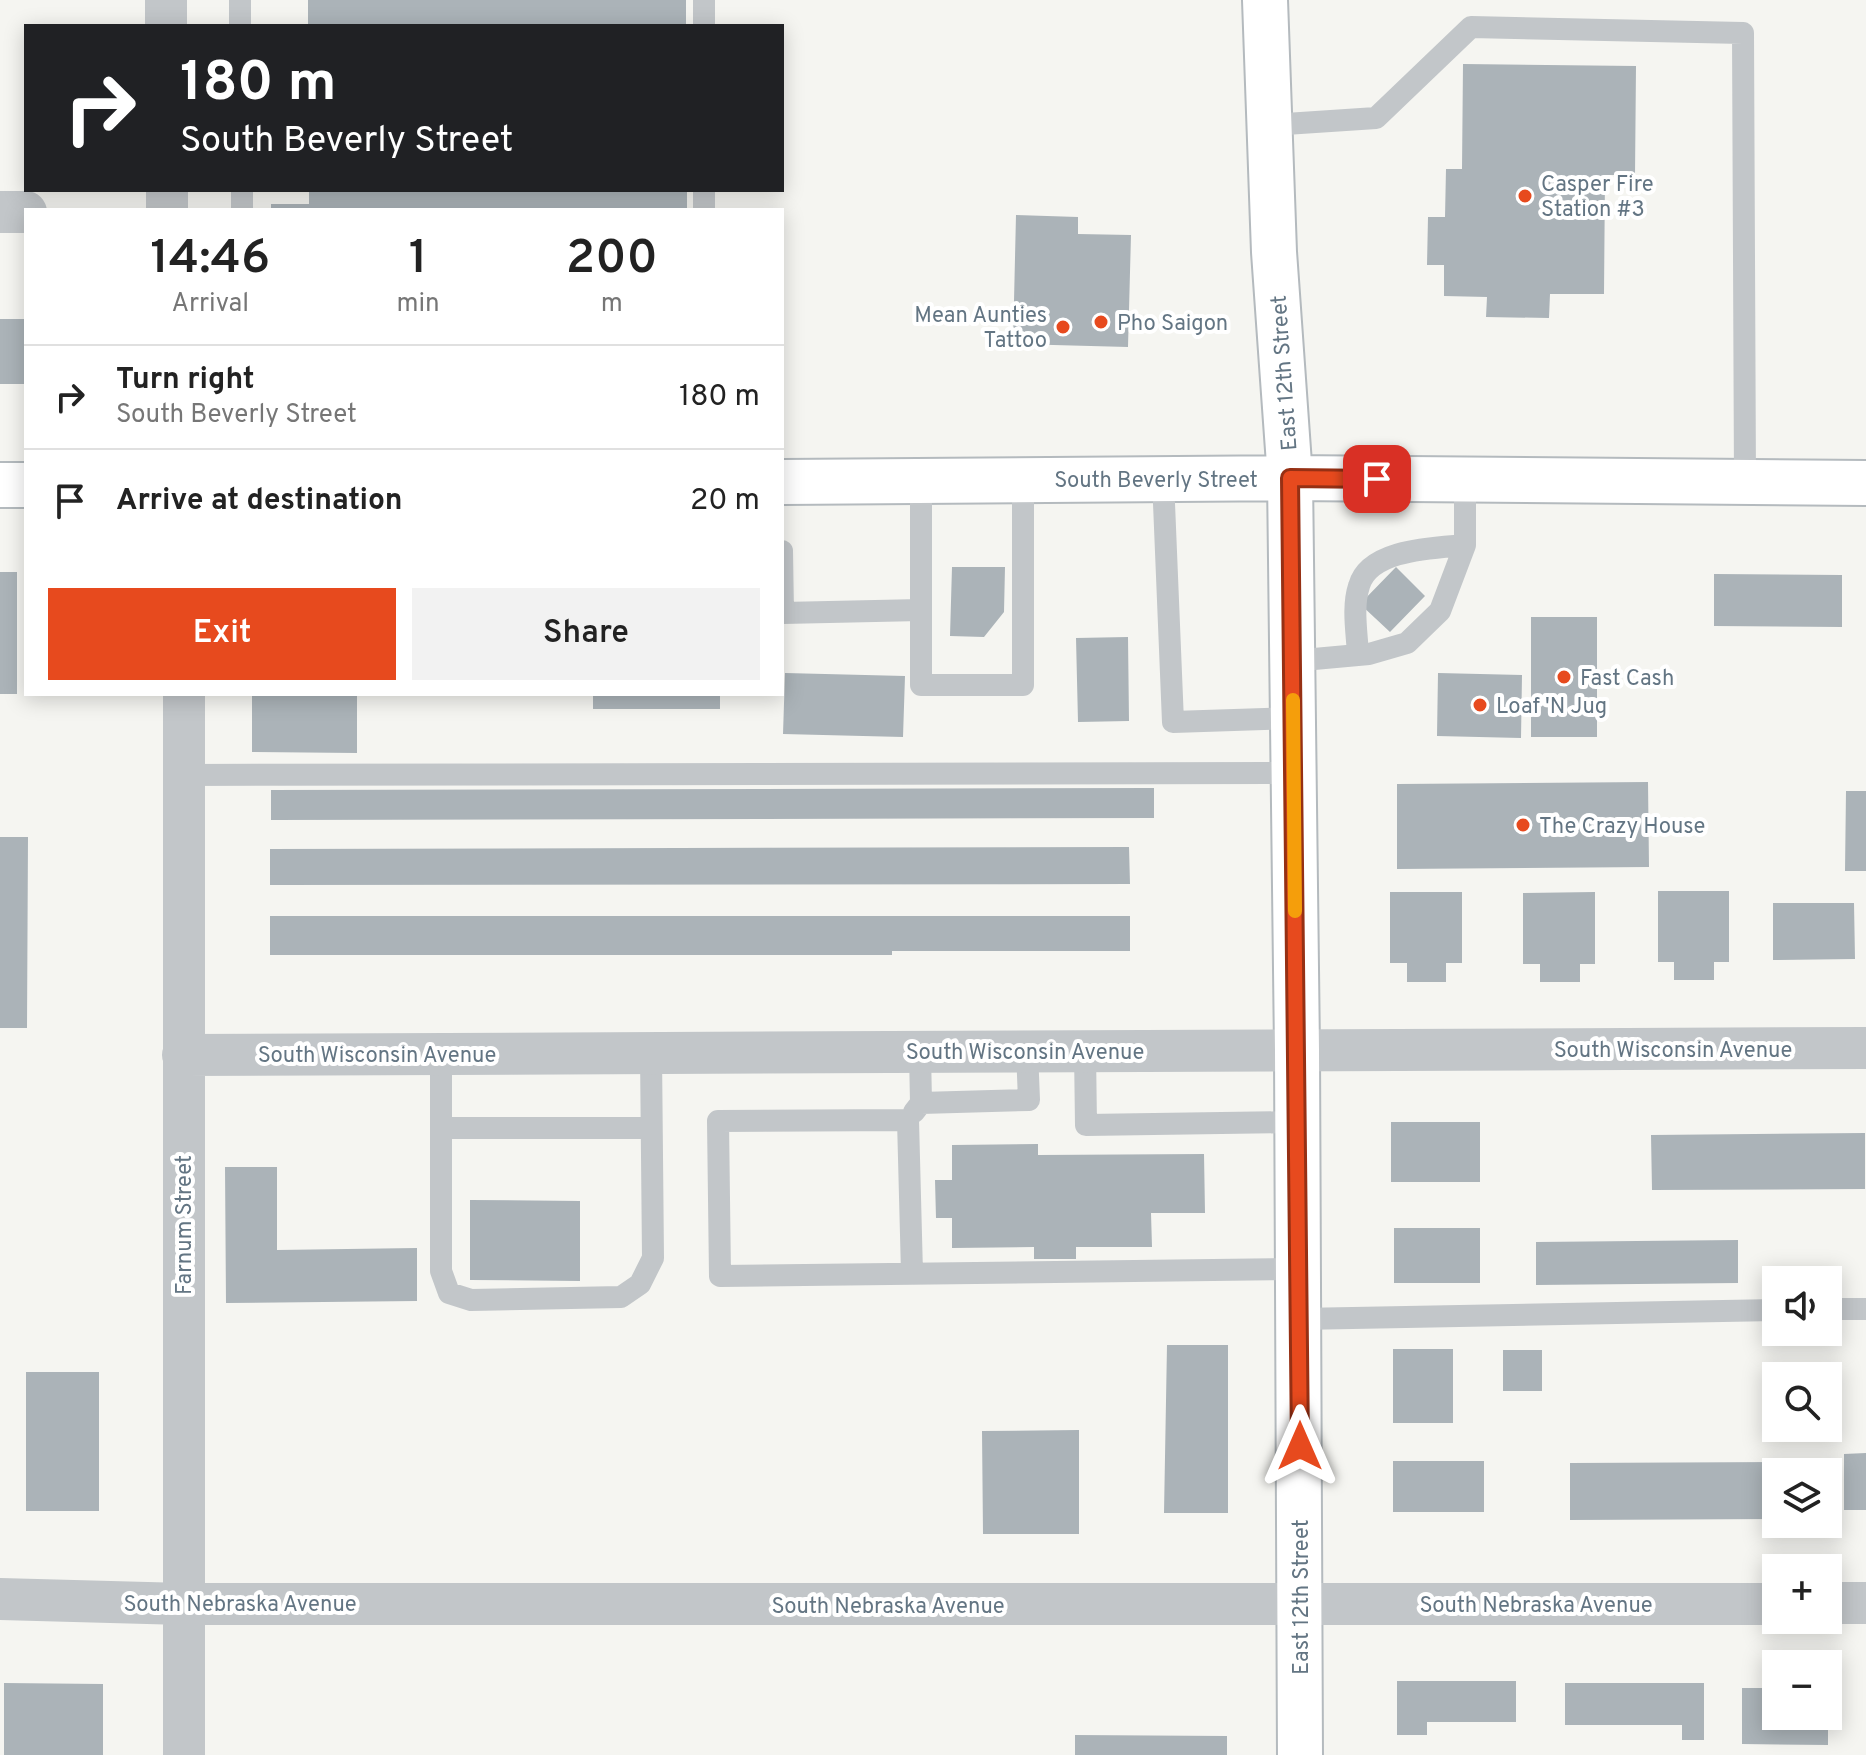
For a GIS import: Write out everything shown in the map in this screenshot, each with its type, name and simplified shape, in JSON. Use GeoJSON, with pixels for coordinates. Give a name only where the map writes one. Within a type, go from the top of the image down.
{"type":"FeatureCollection","features":[{"type":"Feature","properties":{"kind":"street"},"geometry":{"type":"LineString","coordinates":[[166,0],[166,24]]}},
{"type":"Feature","properties":{"kind":"street","name":"East 12th Street"},"geometry":{"type":"LineString","coordinates":[[1265,0],[1274,252],[1290,478],[1297,1050],[1300,1755]]}},
{"type":"Feature","properties":{"kind":"street"},"geometry":{"type":"LineString","coordinates":[[0,212],[24,212]]}},
{"type":"Feature","properties":{"kind":"street","name":"South Beverly Street"},"geometry":{"type":"LineString","coordinates":[[784,482],[1290,478],[1866,483]]}},
{"type":"Feature","properties":{"kind":"street"},"geometry":{"type":"LineString","coordinates":[[0,485],[24,485]]}},
{"type":"Feature","properties":{"kind":"street","name":"Farnum Street"},"geometry":{"type":"LineString","coordinates":[[184,696],[184,1755]]}},
{"type":"Feature","properties":{"kind":"street","name":"South Wisconsin Avenue"},"geometry":{"type":"LineString","coordinates":[[183,1055],[1866,1048]]}},
{"type":"Feature","properties":{"kind":"street","name":"South Nebraska Avenue"},"geometry":{"type":"LineString","coordinates":[[0,1599],[184,1604],[1762,1604]]}},
{"type":"Feature","properties":{"kind":"street"},"geometry":{"type":"LineString","coordinates":[[1842,1603],[1866,1603]]}},
{"type":"Feature","properties":{"kind":"lane"},"geometry":{"type":"LineString","coordinates":[[240,0],[240,24]]}},
{"type":"Feature","properties":{"kind":"lane"},"geometry":{"type":"LineString","coordinates":[[704,0],[704,24]]}},
{"type":"Feature","properties":{"kind":"lane"},"geometry":{"type":"LineString","coordinates":[[1270,125],[1376,118],[1471,27],[1743,33],[1745,482]]}},
{"type":"Feature","properties":{"kind":"lane"},"geometry":{"type":"LineString","coordinates":[[1163,479],[1173,722],[1293,718]]}},
{"type":"Feature","properties":{"kind":"lane"},"geometry":{"type":"LineString","coordinates":[[1292,661],[1358,655],[1407,643],[1440,611],[1465,545],[1465,479]]}},
{"type":"Feature","properties":{"kind":"lane"},"geometry":{"type":"LineString","coordinates":[[921,481],[921,685],[1023,685],[1023,480]]}},
{"type":"Feature","properties":{"kind":"lane"},"geometry":{"type":"LineString","coordinates":[[1358,655],[1356,613],[1359,583],[1372,568],[1397,552],[1465,545]]}},
{"type":"Feature","properties":{"kind":"lane"},"geometry":{"type":"LineString","coordinates":[[784,613],[921,610]]}},
{"type":"Feature","properties":{"kind":"lane"},"geometry":{"type":"LineString","coordinates":[[184,775],[1293,773]]}},
{"type":"Feature","properties":{"kind":"lane"},"geometry":{"type":"LineString","coordinates":[[1027,1051],[1029,1100],[915,1111],[718,1121],[720,1276],[1298,1269]]}},
{"type":"Feature","properties":{"kind":"lane"},"geometry":{"type":"LineString","coordinates":[[1085,1051],[1086,1125],[1297,1122]]}},
{"type":"Feature","properties":{"kind":"lane"},"geometry":{"type":"LineString","coordinates":[[912,1273],[915,1111],[920,1052]]}},
{"type":"Feature","properties":{"kind":"lane"},"geometry":{"type":"LineString","coordinates":[[441,1054],[441,1271],[449,1293],[471,1300],[621,1297],[640,1284],[653,1258],[651,1053]]}},
{"type":"Feature","properties":{"kind":"lane"},"geometry":{"type":"LineString","coordinates":[[441,1128],[651,1128]]}},
{"type":"Feature","properties":{"kind":"lane"},"geometry":{"type":"LineString","coordinates":[[1842,1309],[1866,1309]]}},
{"type":"Feature","properties":{"kind":"lane"},"geometry":{"type":"LineString","coordinates":[[1299,1319],[1762,1310]]}},
{"type":"Feature","properties":{"kind":"building"},"geometry":{"type":"Polygon","coordinates":[[[308,0],[686,0],[686,24],[308,24],[308,0]]]}},
{"type":"Feature","properties":{"kind":"building","name":"Casper Fire Station #3"},"geometry":{"type":"Polygon","coordinates":[[[1463,64],[1636,66],[1635,175],[1605,175],[1604,294],[1550,294],[1549,318],[1486,317],[1487,297],[1444,296],[1444,265],[1427,265],[1428,217],[1445,217],[1446,169],[1462,169],[1463,64]]]}},
{"type":"Feature","properties":{"kind":"building"},"geometry":{"type":"Polygon","coordinates":[[[309,192],[687,192],[687,208],[271,208],[271,204],[309,204],[309,192]]]}},
{"type":"Feature","properties":{"kind":"building"},"geometry":{"type":"Polygon","coordinates":[[[1016,215],[1078,217],[1078,234],[1131,235],[1128,347],[1013,344],[1016,215]]]}},
{"type":"Feature","properties":{"kind":"building"},"geometry":{"type":"Polygon","coordinates":[[[0,319],[24,319],[24,384],[0,384],[0,319]]]}},
{"type":"Feature","properties":{"kind":"building"},"geometry":{"type":"Polygon","coordinates":[[[952,567],[1005,567],[1004,612],[984,637],[950,636],[952,567]]]}},
{"type":"Feature","properties":{"kind":"building"},"geometry":{"type":"Polygon","coordinates":[[[1396,567],[1425,596],[1390,632],[1360,604],[1396,567]]]}},
{"type":"Feature","properties":{"kind":"building"},"geometry":{"type":"Polygon","coordinates":[[[0,572],[17,572],[17,694],[0,694],[0,572]]]}},
{"type":"Feature","properties":{"kind":"building"},"geometry":{"type":"Polygon","coordinates":[[[1714,574],[1842,575],[1842,627],[1714,626],[1714,574]]]}},
{"type":"Feature","properties":{"kind":"building","name":"Fast Cash"},"geometry":{"type":"Polygon","coordinates":[[[1531,617],[1597,617],[1597,737],[1531,737],[1531,617]]]}},
{"type":"Feature","properties":{"kind":"building"},"geometry":{"type":"Polygon","coordinates":[[[1128,637],[1129,721],[1078,722],[1076,638],[1128,637]]]}},
{"type":"Feature","properties":{"kind":"building"},"geometry":{"type":"Polygon","coordinates":[[[785,673],[905,676],[903,737],[783,734],[785,673]]]}},
{"type":"Feature","properties":{"kind":"building","name":"Loaf 'N Jug"},"geometry":{"type":"Polygon","coordinates":[[[1438,673],[1522,675],[1521,738],[1437,736],[1438,673]]]}},
{"type":"Feature","properties":{"kind":"building"},"geometry":{"type":"Polygon","coordinates":[[[252,696],[357,696],[357,753],[252,752],[252,696]]]}},
{"type":"Feature","properties":{"kind":"building"},"geometry":{"type":"Polygon","coordinates":[[[593,696],[720,696],[720,709],[593,709],[593,696]]]}},
{"type":"Feature","properties":{"kind":"building","name":"The Crazy House"},"geometry":{"type":"Polygon","coordinates":[[[1648,782],[1649,867],[1397,869],[1397,784],[1648,782]]]}},
{"type":"Feature","properties":{"kind":"building"},"geometry":{"type":"Polygon","coordinates":[[[1154,788],[1154,818],[271,820],[271,790],[1154,788]]]}},
{"type":"Feature","properties":{"kind":"building"},"geometry":{"type":"Polygon","coordinates":[[[1846,791],[1866,791],[1866,871],[1845,871],[1846,791]]]}},
{"type":"Feature","properties":{"kind":"building"},"geometry":{"type":"Polygon","coordinates":[[[0,837],[28,837],[27,1028],[0,1028],[0,837]]]}},
{"type":"Feature","properties":{"kind":"building"},"geometry":{"type":"Polygon","coordinates":[[[1129,847],[1130,884],[270,885],[270,849],[1129,847]]]}},
{"type":"Feature","properties":{"kind":"building"},"geometry":{"type":"Polygon","coordinates":[[[1658,891],[1729,891],[1729,962],[1714,962],[1714,980],[1674,980],[1674,962],[1658,962],[1658,891]]]}},
{"type":"Feature","properties":{"kind":"building"},"geometry":{"type":"Polygon","coordinates":[[[1390,892],[1462,892],[1462,963],[1446,963],[1446,982],[1407,982],[1407,963],[1390,963],[1390,892]]]}},
{"type":"Feature","properties":{"kind":"building"},"geometry":{"type":"Polygon","coordinates":[[[1595,892],[1595,964],[1580,964],[1580,982],[1540,982],[1540,964],[1523,964],[1523,893],[1595,892]]]}},
{"type":"Feature","properties":{"kind":"building"},"geometry":{"type":"Polygon","coordinates":[[[1773,903],[1854,903],[1855,959],[1773,960],[1773,903]]]}},
{"type":"Feature","properties":{"kind":"building"},"geometry":{"type":"Polygon","coordinates":[[[270,916],[1130,916],[1130,951],[892,951],[892,955],[270,955],[270,916]]]}},
{"type":"Feature","properties":{"kind":"building"},"geometry":{"type":"Polygon","coordinates":[[[1391,1122],[1480,1122],[1480,1182],[1391,1182],[1391,1122]]]}},
{"type":"Feature","properties":{"kind":"building"},"geometry":{"type":"Polygon","coordinates":[[[1865,1133],[1865,1189],[1652,1190],[1651,1135],[1865,1133]]]}},
{"type":"Feature","properties":{"kind":"building"},"geometry":{"type":"Polygon","coordinates":[[[1038,1144],[1038,1155],[1204,1154],[1205,1213],[1151,1213],[1152,1247],[1076,1247],[1076,1259],[1034,1259],[1034,1247],[952,1248],[952,1218],[936,1218],[935,1180],[952,1180],[952,1145],[1038,1144]]]}},
{"type":"Feature","properties":{"kind":"building"},"geometry":{"type":"Polygon","coordinates":[[[225,1167],[277,1167],[277,1250],[417,1248],[417,1301],[226,1303],[225,1167]]]}},
{"type":"Feature","properties":{"kind":"building"},"geometry":{"type":"Polygon","coordinates":[[[470,1200],[580,1201],[580,1281],[470,1280],[470,1200]]]}},
{"type":"Feature","properties":{"kind":"building"},"geometry":{"type":"Polygon","coordinates":[[[1394,1228],[1480,1228],[1480,1283],[1394,1283],[1394,1228]]]}},
{"type":"Feature","properties":{"kind":"building"},"geometry":{"type":"Polygon","coordinates":[[[1738,1240],[1738,1283],[1536,1285],[1536,1242],[1738,1240]]]}},
{"type":"Feature","properties":{"kind":"building"},"geometry":{"type":"Polygon","coordinates":[[[1167,1345],[1228,1345],[1228,1513],[1164,1513],[1167,1345]]]}},
{"type":"Feature","properties":{"kind":"building"},"geometry":{"type":"Polygon","coordinates":[[[1393,1349],[1453,1349],[1453,1423],[1393,1423],[1393,1349]]]}},
{"type":"Feature","properties":{"kind":"building"},"geometry":{"type":"Polygon","coordinates":[[[1503,1350],[1542,1350],[1542,1391],[1503,1391],[1503,1350]]]}},
{"type":"Feature","properties":{"kind":"building"},"geometry":{"type":"Polygon","coordinates":[[[26,1372],[99,1372],[99,1511],[26,1511],[26,1372]]]}},
{"type":"Feature","properties":{"kind":"building"},"geometry":{"type":"Polygon","coordinates":[[[1079,1430],[1079,1534],[983,1534],[982,1431],[1079,1430]]]}},
{"type":"Feature","properties":{"kind":"building"},"geometry":{"type":"Polygon","coordinates":[[[1866,1453],[1866,1510],[1844,1510],[1844,1454],[1866,1453]]]}},
{"type":"Feature","properties":{"kind":"building"},"geometry":{"type":"Polygon","coordinates":[[[1393,1461],[1484,1461],[1484,1512],[1393,1512],[1393,1461]]]}},
{"type":"Feature","properties":{"kind":"building"},"geometry":{"type":"Polygon","coordinates":[[[1762,1462],[1762,1519],[1570,1520],[1570,1463],[1762,1462]]]}},
{"type":"Feature","properties":{"kind":"building"},"geometry":{"type":"Polygon","coordinates":[[[1397,1681],[1516,1681],[1516,1722],[1427,1722],[1427,1735],[1397,1735],[1397,1681]]]}},
{"type":"Feature","properties":{"kind":"building"},"geometry":{"type":"Polygon","coordinates":[[[4,1683],[103,1684],[103,1755],[4,1755],[4,1683]]]}},
{"type":"Feature","properties":{"kind":"building"},"geometry":{"type":"Polygon","coordinates":[[[1565,1683],[1704,1683],[1704,1740],[1682,1740],[1682,1725],[1565,1725],[1565,1683]]]}},
{"type":"Feature","properties":{"kind":"building"},"geometry":{"type":"Polygon","coordinates":[[[1742,1688],[1762,1688],[1762,1730],[1828,1730],[1828,1745],[1742,1744],[1742,1688]]]}},
{"type":"Feature","properties":{"kind":"building"},"geometry":{"type":"Polygon","coordinates":[[[1075,1735],[1227,1736],[1227,1755],[1075,1755],[1075,1735]]]}},
{"type":"Feature","properties":{"kind":"slow traffic"},"geometry":{"type":"LineString","coordinates":[[1293,700],[1295,911]]}},
{"type":"Feature","properties":{"kind":"place","name":"Casper Fire Station #3"},"geometry":{"type":"Point","coordinates":[1525,196]}},
{"type":"Feature","properties":{"kind":"place","name":"Pho Saigon"},"geometry":{"type":"Point","coordinates":[1101,322]}},
{"type":"Feature","properties":{"kind":"place","name":"Mean Aunties Tattoo"},"geometry":{"type":"Point","coordinates":[1063,327]}},
{"type":"Feature","properties":{"kind":"place","name":"Fast Cash"},"geometry":{"type":"Point","coordinates":[1564,677]}},
{"type":"Feature","properties":{"kind":"place","name":"Loaf 'N Jug"},"geometry":{"type":"Point","coordinates":[1480,705]}},
{"type":"Feature","properties":{"kind":"place","name":"The Crazy House"},"geometry":{"type":"Point","coordinates":[1523,825]}},
{"type":"Feature","properties":{"kind":"route"},"geometry":{"type":"LineString","coordinates":[[1300,1446],[1290,478],[1377,479]]}}]}
